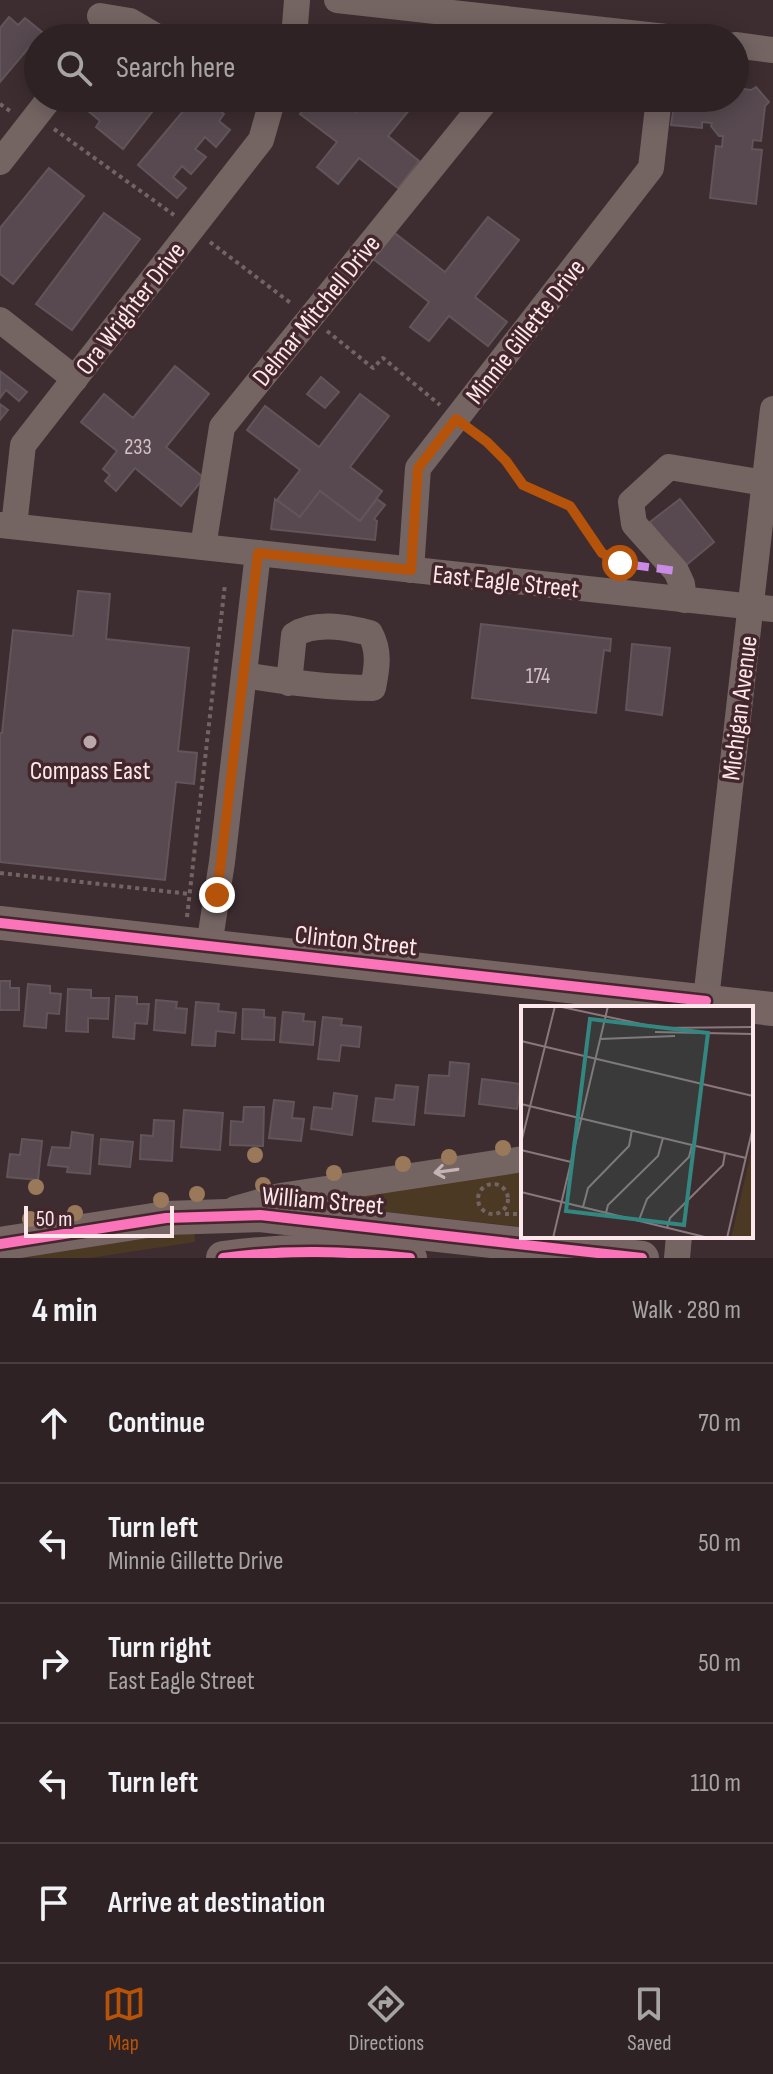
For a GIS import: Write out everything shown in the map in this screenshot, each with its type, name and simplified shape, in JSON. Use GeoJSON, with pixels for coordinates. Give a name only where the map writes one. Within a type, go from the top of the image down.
{"type":"FeatureCollection","features":[{"type":"Feature","properties":{"kind":"main road","name":"Clinton Street"},"geometry":{"type":"LineString","coordinates":[[0,923],[198,936],[706,1005]]}},
{"type":"Feature","properties":{"kind":"main road","name":"Clinton Street"},"geometry":{"type":"LineString","coordinates":[[753,1008],[773,1009]]}},
{"type":"Feature","properties":{"kind":"main road","name":"William Street"},"geometry":{"type":"LineString","coordinates":[[0,1244],[166,1218],[213,1215],[298,1217],[642,1258]]}},
{"type":"Feature","properties":{"kind":"main road","name":"William Street"},"geometry":{"type":"LineString","coordinates":[[223,1258],[271,1252],[331,1250],[410,1258]]}},
{"type":"Feature","properties":{"kind":"street"},"geometry":{"type":"LineString","coordinates":[[295,24],[297,0]]}},
{"type":"Feature","properties":{"kind":"street"},"geometry":{"type":"LineString","coordinates":[[337,0],[481,24]]}},
{"type":"Feature","properties":{"kind":"street"},"geometry":{"type":"LineString","coordinates":[[99,18],[135,24]]}},
{"type":"Feature","properties":{"kind":"street"},"geometry":{"type":"LineString","coordinates":[[749,47],[773,50]]}},
{"type":"Feature","properties":{"kind":"street"},"geometry":{"type":"LineString","coordinates":[[0,162],[39,112]]}},
{"type":"Feature","properties":{"kind":"street","name":"Ora Wrighter Drive"},"geometry":{"type":"LineString","coordinates":[[7,526],[23,445],[261,140],[269,112]]}},
{"type":"Feature","properties":{"kind":"street","name":"Delmar Mitchell Drive"},"geometry":{"type":"LineString","coordinates":[[203,547],[222,427],[477,112]]}},
{"type":"Feature","properties":{"kind":"street","name":"Minnie Gillette Drive"},"geometry":{"type":"LineString","coordinates":[[411,570],[418,468],[651,168],[657,112]]}},
{"type":"Feature","properties":{"kind":"street"},"geometry":{"type":"LineString","coordinates":[[0,320],[75,379]]}},
{"type":"Feature","properties":{"kind":"street","name":"Michigan Avenue"},"geometry":{"type":"LineString","coordinates":[[706,1005],[762,608],[764,483],[772,418]]}},
{"type":"Feature","properties":{"kind":"street"},"geometry":{"type":"LineString","coordinates":[[684,600],[676,571],[634,524],[631,502],[669,467],[764,483]]}},
{"type":"Feature","properties":{"kind":"street","name":"East Eagle Street"},"geometry":{"type":"LineString","coordinates":[[7,526],[762,608]]}},
{"type":"Feature","properties":{"kind":"street"},"geometry":{"type":"LineString","coordinates":[[198,936],[222,862],[258,553]]}},
{"type":"Feature","properties":{"kind":"street"},"geometry":{"type":"LineString","coordinates":[[244,675],[289,683]]}},
{"type":"Feature","properties":{"kind":"street","name":"William Street"},"geometry":{"type":"LineString","coordinates":[[213,1215],[280,1196],[521,1159]]}},
{"type":"Feature","properties":{"kind":"street"},"geometry":{"type":"LineString","coordinates":[[677,1258],[679,1238]]}},
{"type":"Feature","properties":{"kind":"path"},"geometry":{"type":"LineString","coordinates":[[51,126],[192,228],[373,368],[383,358],[487,442],[523,485],[570,506],[602,553],[620,563],[633,565]]}},
{"type":"Feature","properties":{"kind":"path"},"geometry":{"type":"LineString","coordinates":[[198,936],[190,894],[225,584]]}},
{"type":"Feature","properties":{"kind":"path"},"geometry":{"type":"LineString","coordinates":[[0,873],[190,894]]}},
{"type":"Feature","properties":{"kind":"path"},"geometry":{"type":"LineString","coordinates":[[495,1213],[505,1207],[508,1196],[504,1189],[493,1184],[482,1189],[479,1198],[483,1209],[495,1213],[521,1214]]}},
{"type":"Feature","properties":{"kind":"shaded area"},"geometry":{"type":"Polygon","coordinates":[[[521,1167],[521,1227],[323,1205],[320,1201],[521,1167]]]}},
{"type":"Feature","properties":{"kind":"shaded area"},"geometry":{"type":"Polygon","coordinates":[[[194,1230],[195,1242],[90,1258],[0,1258],[194,1230]]]}},
{"type":"Feature","properties":{"kind":"building"},"geometry":{"type":"Polygon","coordinates":[[[9,17],[18,25],[25,18],[32,24],[24,24],[24,53],[0,82],[0,28],[9,17]]]}},
{"type":"Feature","properties":{"kind":"building"},"geometry":{"type":"Polygon","coordinates":[[[756,87],[769,102],[765,106],[761,141],[753,140],[752,149],[762,150],[756,204],[710,198],[716,146],[722,147],[723,136],[719,136],[712,123],[702,122],[702,128],[671,125],[673,112],[749,112],[751,90],[756,87]]]}},
{"type":"Feature","properties":{"kind":"building"},"geometry":{"type":"Polygon","coordinates":[[[89,112],[152,112],[123,149],[96,127],[100,121],[89,112]]]}},
{"type":"Feature","properties":{"kind":"building"},"geometry":{"type":"Polygon","coordinates":[[[182,112],[224,114],[219,121],[230,130],[216,147],[205,137],[195,149],[206,157],[191,174],[182,166],[173,177],[186,188],[177,198],[138,165],[182,112]]]}},
{"type":"Feature","properties":{"kind":"building"},"geometry":{"type":"Polygon","coordinates":[[[408,112],[388,136],[419,161],[398,188],[359,158],[338,184],[317,167],[337,142],[300,114],[408,112]]]}},
{"type":"Feature","properties":{"kind":"building"},"geometry":{"type":"Polygon","coordinates":[[[49,168],[84,196],[13,284],[0,274],[0,228],[49,168]]]}},
{"type":"Feature","properties":{"kind":"building"},"geometry":{"type":"Polygon","coordinates":[[[104,213],[140,239],[72,330],[36,304],[104,213]]]}},
{"type":"Feature","properties":{"kind":"building"},"geometry":{"type":"Polygon","coordinates":[[[488,217],[519,240],[475,297],[507,322],[488,346],[449,316],[429,341],[410,327],[429,302],[372,258],[392,231],[445,272],[488,217]]]}},
{"type":"Feature","properties":{"kind":"building"},"geometry":{"type":"Polygon","coordinates":[[[175,366],[209,394],[166,447],[204,478],[181,506],[135,468],[116,491],[105,481],[110,475],[103,469],[117,451],[81,422],[104,394],[133,418],[175,366]]]}},
{"type":"Feature","properties":{"kind":"building"},"geometry":{"type":"Polygon","coordinates":[[[0,371],[27,392],[19,401],[6,390],[0,398],[0,371]]]}},
{"type":"Feature","properties":{"kind":"building"},"geometry":{"type":"Polygon","coordinates":[[[321,377],[339,392],[325,408],[307,394],[321,377]]]}},
{"type":"Feature","properties":{"kind":"building"},"geometry":{"type":"Polygon","coordinates":[[[360,394],[389,416],[350,467],[382,491],[360,521],[320,491],[300,517],[277,500],[300,470],[247,430],[265,406],[319,447],[360,394]]]}},
{"type":"Feature","properties":{"kind":"building"},"geometry":{"type":"Polygon","coordinates":[[[0,404],[8,410],[0,420],[0,404]]]}},
{"type":"Feature","properties":{"kind":"building"},"geometry":{"type":"Polygon","coordinates":[[[320,491],[360,521],[377,499],[385,505],[374,519],[377,521],[375,540],[271,529],[275,499],[300,517],[320,491]]]}},
{"type":"Feature","properties":{"kind":"building"},"geometry":{"type":"Polygon","coordinates":[[[680,499],[714,542],[685,566],[650,522],[680,499]]]}},
{"type":"Feature","properties":{"kind":"building","name":"Compass East"},"geometry":{"type":"Polygon","coordinates":[[[78,591],[110,594],[106,639],[189,648],[178,751],[197,753],[194,784],[176,782],[165,880],[0,862],[0,733],[13,630],[73,636],[78,591]]]}},
{"type":"Feature","properties":{"kind":"building"},"geometry":{"type":"Polygon","coordinates":[[[481,624],[611,639],[610,651],[604,650],[596,713],[472,698],[481,624]]]}},
{"type":"Feature","properties":{"kind":"building"},"geometry":{"type":"Polygon","coordinates":[[[632,644],[670,648],[662,715],[626,710],[632,644]]]}},
{"type":"Feature","properties":{"kind":"building"},"geometry":{"type":"Polygon","coordinates":[[[0,981],[10,981],[10,988],[19,988],[19,1010],[0,1010],[0,981]]]}},
{"type":"Feature","properties":{"kind":"building"},"geometry":{"type":"Polygon","coordinates":[[[28,984],[50,986],[50,993],[61,994],[59,1014],[47,1013],[46,1028],[24,1026],[28,984]]]}},
{"type":"Feature","properties":{"kind":"building"},"geometry":{"type":"Polygon","coordinates":[[[68,989],[91,990],[91,998],[109,998],[108,1019],[88,1018],[88,1032],[66,1031],[68,989]]]}},
{"type":"Feature","properties":{"kind":"building"},"geometry":{"type":"Polygon","coordinates":[[[116,996],[137,997],[137,1004],[149,1004],[147,1024],[135,1023],[134,1039],[113,1037],[116,996]]]}},
{"type":"Feature","properties":{"kind":"building"},"geometry":{"type":"Polygon","coordinates":[[[156,1000],[177,1002],[176,1008],[187,1009],[185,1033],[154,1030],[156,1000]]]}},
{"type":"Feature","properties":{"kind":"building"},"geometry":{"type":"Polygon","coordinates":[[[196,1002],[219,1004],[218,1011],[236,1013],[234,1033],[216,1031],[215,1046],[192,1045],[196,1002]]]}},
{"type":"Feature","properties":{"kind":"building"},"geometry":{"type":"Polygon","coordinates":[[[243,1009],[264,1010],[264,1017],[275,1018],[274,1040],[242,1039],[243,1009]]]}},
{"type":"Feature","properties":{"kind":"building"},"geometry":{"type":"Polygon","coordinates":[[[283,1012],[304,1014],[303,1021],[315,1022],[313,1045],[280,1042],[283,1012]]]}},
{"type":"Feature","properties":{"kind":"building"},"geometry":{"type":"Polygon","coordinates":[[[323,1017],[342,1019],[341,1025],[361,1027],[359,1047],[341,1045],[339,1061],[318,1059],[323,1017]]]}},
{"type":"Feature","properties":{"kind":"building"},"geometry":{"type":"Polygon","coordinates":[[[450,1062],[469,1064],[464,1116],[425,1113],[429,1075],[449,1076],[450,1062]]]}},
{"type":"Feature","properties":{"kind":"building"},"geometry":{"type":"Polygon","coordinates":[[[482,1079],[521,1084],[517,1109],[479,1104],[482,1079]]]}},
{"type":"Feature","properties":{"kind":"building"},"geometry":{"type":"Polygon","coordinates":[[[396,1085],[418,1087],[414,1125],[373,1121],[376,1098],[394,1100],[396,1085]]]}},
{"type":"Feature","properties":{"kind":"building"},"geometry":{"type":"Polygon","coordinates":[[[334,1093],[357,1096],[352,1135],[311,1129],[314,1107],[332,1109],[334,1093]]]}},
{"type":"Feature","properties":{"kind":"building"},"geometry":{"type":"Polygon","coordinates":[[[274,1100],[294,1102],[292,1118],[304,1119],[301,1141],[269,1138],[274,1100]]]}},
{"type":"Feature","properties":{"kind":"building"},"geometry":{"type":"Polygon","coordinates":[[[244,1107],[264,1107],[263,1146],[230,1145],[231,1121],[243,1122],[244,1107]]]}},
{"type":"Feature","properties":{"kind":"building"},"geometry":{"type":"Polygon","coordinates":[[[184,1110],[223,1113],[220,1150],[181,1147],[184,1110]]]}},
{"type":"Feature","properties":{"kind":"building"},"geometry":{"type":"Polygon","coordinates":[[[154,1120],[174,1121],[172,1161],[140,1159],[141,1135],[153,1136],[154,1120]]]}},
{"type":"Feature","properties":{"kind":"building"},"geometry":{"type":"Polygon","coordinates":[[[72,1132],[93,1135],[90,1174],[67,1172],[68,1167],[48,1165],[52,1147],[70,1148],[72,1132]]]}},
{"type":"Feature","properties":{"kind":"building"},"geometry":{"type":"Polygon","coordinates":[[[22,1139],[42,1141],[38,1180],[7,1177],[10,1154],[20,1155],[22,1139]]]}},
{"type":"Feature","properties":{"kind":"building"},"geometry":{"type":"Polygon","coordinates":[[[101,1139],[133,1142],[130,1167],[99,1164],[101,1139]]]}},
{"type":"Feature","properties":{"kind":"marked path"},"geometry":{"type":"LineString","coordinates":[[633,565],[676,571]]}},
{"type":"Feature","properties":{"kind":"cycle path"},"geometry":{"type":"LineString","coordinates":[[0,923],[706,1001]]}},
{"type":"Feature","properties":{"kind":"cycle path"},"geometry":{"type":"LineString","coordinates":[[0,1244],[166,1218],[260,1215],[642,1258]]}},
{"type":"Feature","properties":{"kind":"cycle path"},"geometry":{"type":"LineString","coordinates":[[223,1258],[316,1252],[410,1258]]}},
{"type":"Feature","properties":{"kind":"place","name":"Compass East"},"geometry":{"type":"Point","coordinates":[90,742]}},
{"type":"Feature","properties":{"kind":"route"},"geometry":{"type":"LineString","coordinates":[[217,895],[258,553],[411,570],[418,468],[456,419],[487,442],[523,485],[570,506],[602,553],[620,563]]}}]}
